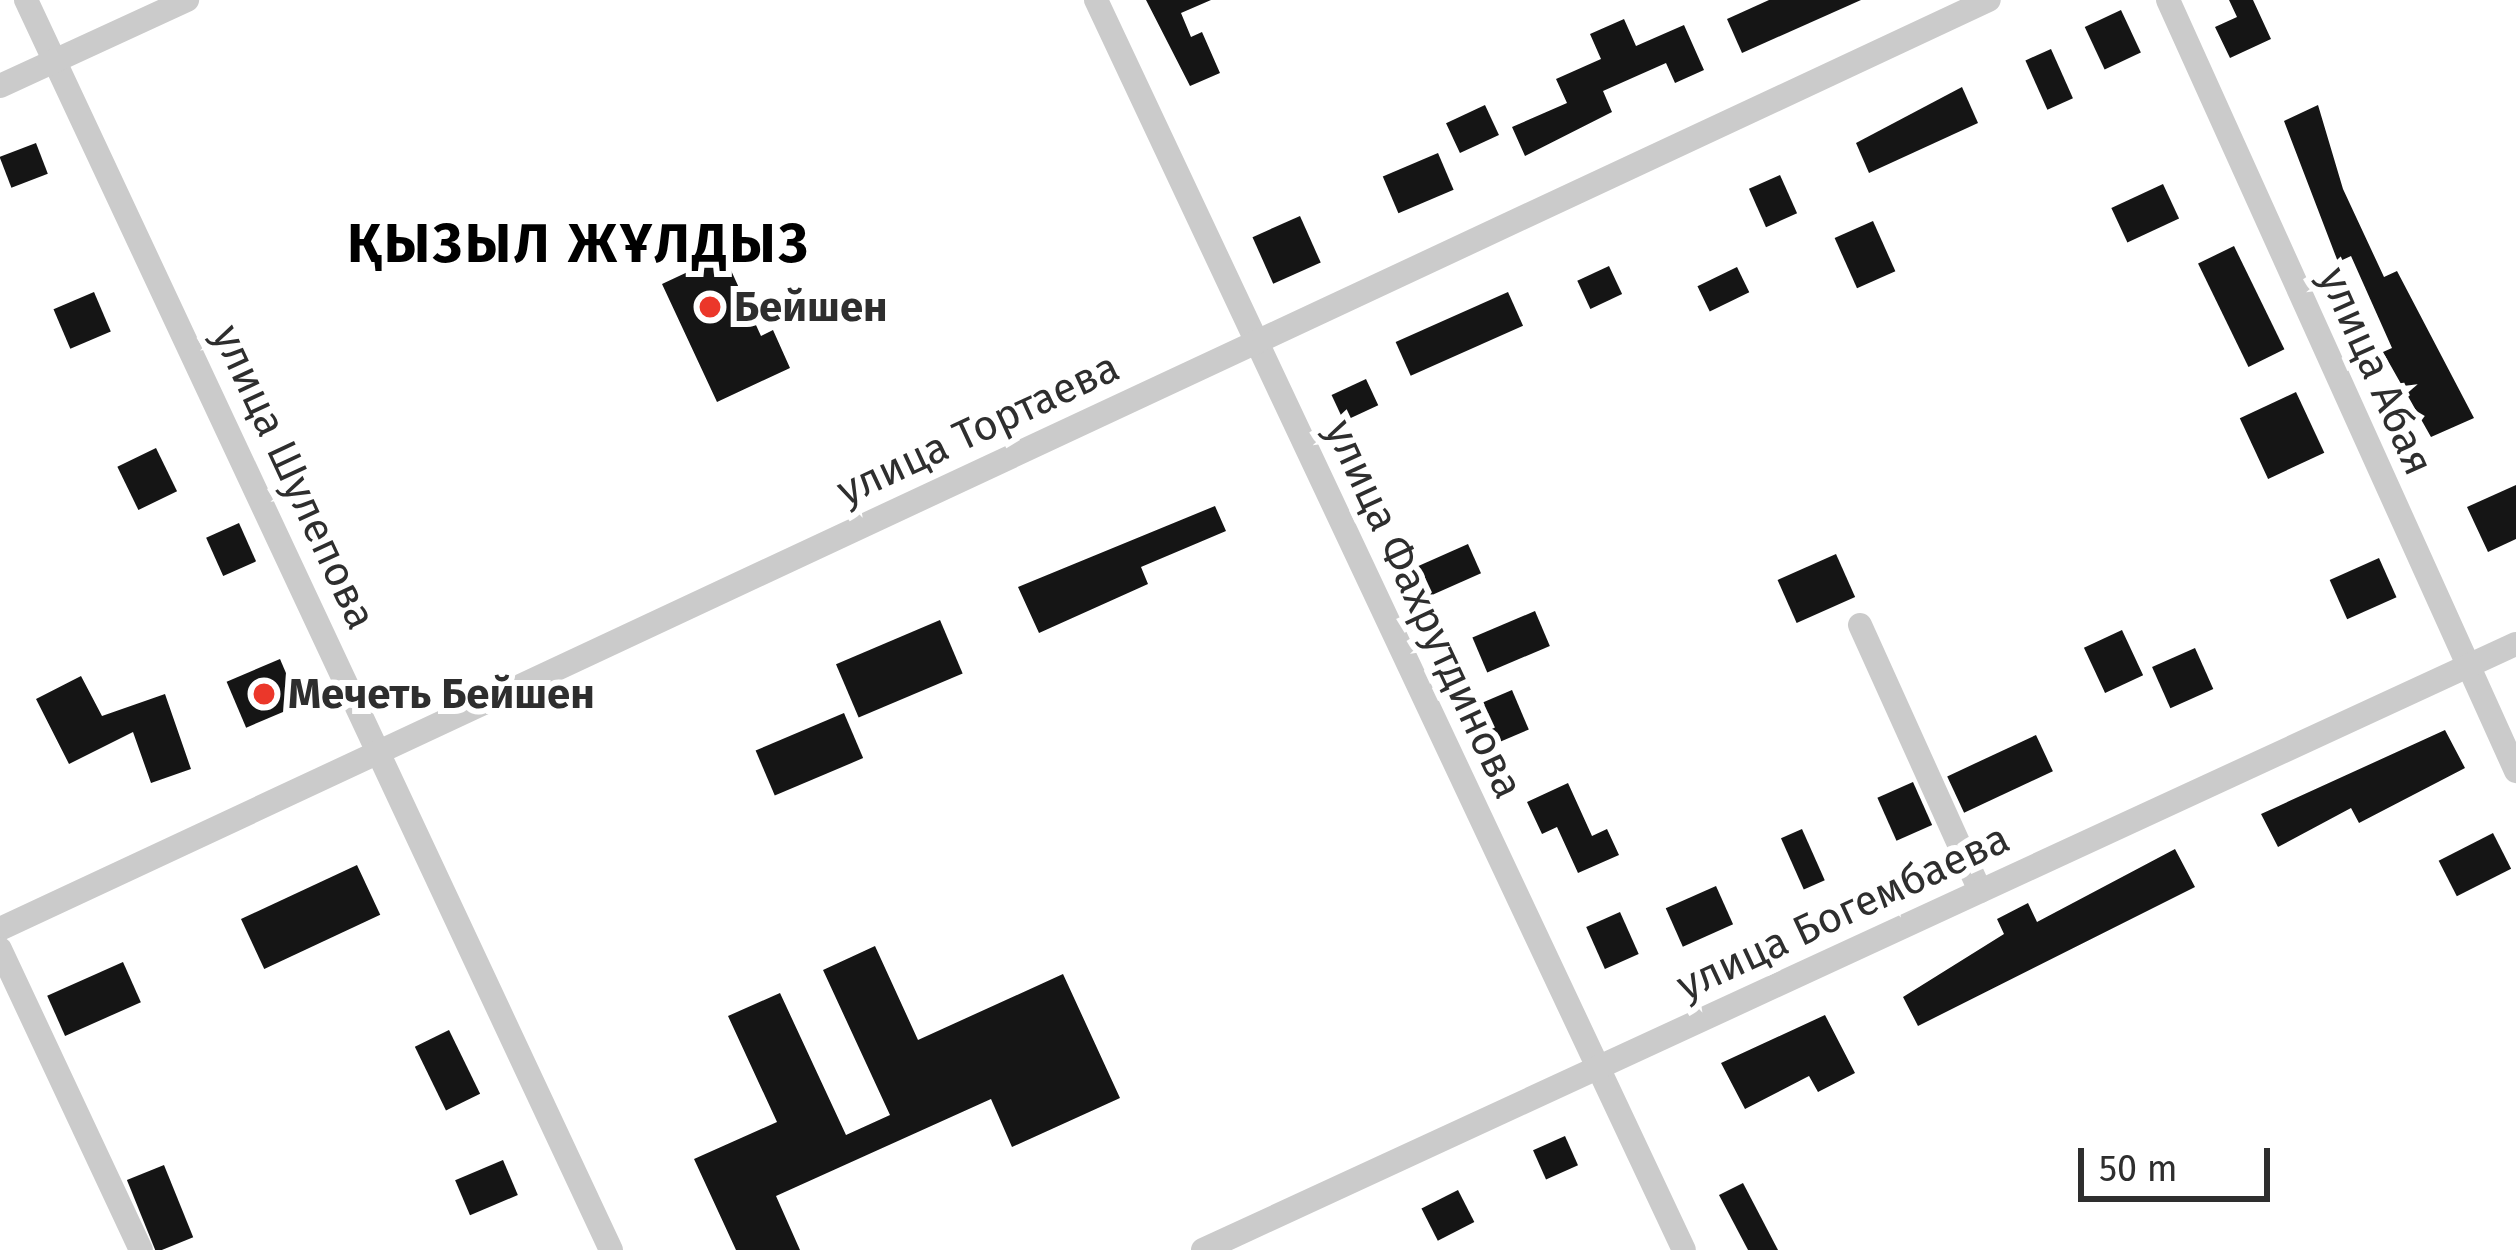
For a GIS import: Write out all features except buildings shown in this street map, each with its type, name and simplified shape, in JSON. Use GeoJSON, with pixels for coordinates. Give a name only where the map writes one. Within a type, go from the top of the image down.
{"type":"FeatureCollection","features":[{"type":"Feature","properties":{"kind":"street","name":"улица Шулепова"},"geometry":{"type":"LineString","coordinates":[[26,0],[611,1250]]}},
{"type":"Feature","properties":{"kind":"street"},"geometry":{"type":"LineString","coordinates":[[0,86],[188,0]]}},
{"type":"Feature","properties":{"kind":"street","name":"улица Фахрутдинова"},"geometry":{"type":"LineString","coordinates":[[1096,0],[1684,1250]]}},
{"type":"Feature","properties":{"kind":"street","name":"улица Тортаева"},"geometry":{"type":"LineString","coordinates":[[0,929],[1990,0]]}},
{"type":"Feature","properties":{"kind":"street","name":"улица Абая"},"geometry":{"type":"LineString","coordinates":[[2168,0],[2465,668],[2516,771]]}},
{"type":"Feature","properties":{"kind":"street"},"geometry":{"type":"LineString","coordinates":[[1860,625],[1980,891]]}},
{"type":"Feature","properties":{"kind":"street","name":"улица Богембаева"},"geometry":{"type":"LineString","coordinates":[[1203,1250],[2516,644]]}},
{"type":"Feature","properties":{"kind":"street"},"geometry":{"type":"LineString","coordinates":[[0,949],[141,1250]]}},
{"type":"Feature","properties":{"kind":"place","name":"Бейшен"},"geometry":{"type":"Point","coordinates":[710,307]}},
{"type":"Feature","properties":{"kind":"place","name":"Мечеть Бейшен"},"geometry":{"type":"Point","coordinates":[264,694]}},
{"type":"Feature","properties":{"kind":"district","name":"ҚЫЗЫЛ ЖҰЛДЫЗ"},"geometry":{"type":"Point","coordinates":[579,244]}}]}
